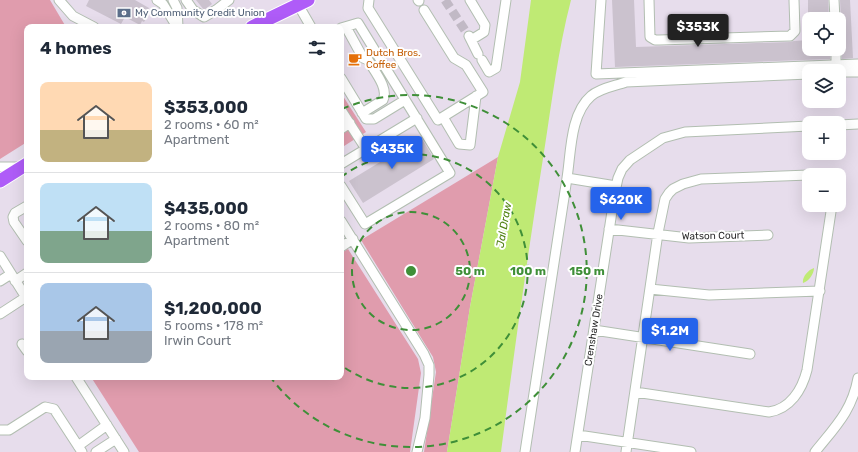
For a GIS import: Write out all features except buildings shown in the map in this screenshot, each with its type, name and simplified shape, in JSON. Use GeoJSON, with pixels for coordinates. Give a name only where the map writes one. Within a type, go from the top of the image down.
{"type":"FeatureCollection","features":[{"type":"Feature","properties":{"kind":"highway"},"geometry":{"type":"LineString","coordinates":[[258,24],[300,2]]}},
{"type":"Feature","properties":{"kind":"highway"},"geometry":{"type":"LineString","coordinates":[[0,181],[24,166]]}},
{"type":"Feature","properties":{"kind":"street"},"geometry":{"type":"LineString","coordinates":[[59,0],[73,16],[88,24]]}},
{"type":"Feature","properties":{"kind":"street"},"geometry":{"type":"LineString","coordinates":[[157,0],[177,22]]}},
{"type":"Feature","properties":{"kind":"street"},"geometry":{"type":"LineString","coordinates":[[163,0],[177,22]]}},
{"type":"Feature","properties":{"kind":"street"},"geometry":{"type":"LineString","coordinates":[[169,0],[177,22]]}},
{"type":"Feature","properties":{"kind":"street"},"geometry":{"type":"LineString","coordinates":[[173,0],[177,8],[177,22]]}},
{"type":"Feature","properties":{"kind":"street"},"geometry":{"type":"LineString","coordinates":[[186,0],[193,10],[204,17],[229,0]]}},
{"type":"Feature","properties":{"kind":"street"},"geometry":{"type":"LineString","coordinates":[[369,0],[368,8],[438,120],[483,92],[466,65],[454,58],[424,10]]}},
{"type":"Feature","properties":{"kind":"street"},"geometry":{"type":"LineString","coordinates":[[470,0],[485,25],[484,32],[469,38],[489,72],[496,68],[506,0]]}},
{"type":"Feature","properties":{"kind":"street"},"geometry":{"type":"LineString","coordinates":[[499,0],[505,10]]}},
{"type":"Feature","properties":{"kind":"street"},"geometry":{"type":"LineString","coordinates":[[601,0],[596,74],[802,70]]}},
{"type":"Feature","properties":{"kind":"street"},"geometry":{"type":"LineString","coordinates":[[649,0],[650,37],[655,40],[659,40],[790,36],[795,31],[794,0]]}},
{"type":"Feature","properties":{"kind":"street"},"geometry":{"type":"LineString","coordinates":[[834,0],[835,12]]}},
{"type":"Feature","properties":{"kind":"street"},"geometry":{"type":"LineString","coordinates":[[300,2],[310,24]]}},
{"type":"Feature","properties":{"kind":"street"},"geometry":{"type":"LineString","coordinates":[[344,28],[358,23],[450,172],[365,224],[344,191]]}},
{"type":"Feature","properties":{"kind":"street"},"geometry":{"type":"LineString","coordinates":[[344,30],[363,58],[368,60],[385,89],[385,97],[383,100],[362,113]]}},
{"type":"Feature","properties":{"kind":"street"},"geometry":{"type":"LineString","coordinates":[[846,67],[858,64]]}},
{"type":"Feature","properties":{"kind":"street"},"geometry":{"type":"LineString","coordinates":[[846,70],[858,72]]}},
{"type":"Feature","properties":{"kind":"street"},"geometry":{"type":"LineString","coordinates":[[525,452],[574,124],[578,113],[590,96],[599,91],[626,82],[802,74]]}},
{"type":"Feature","properties":{"kind":"street"},"geometry":{"type":"LineString","coordinates":[[344,83],[366,119],[374,119],[405,100]]}},
{"type":"Feature","properties":{"kind":"street"},"geometry":{"type":"LineString","coordinates":[[443,117],[460,144],[470,145],[476,96]]}},
{"type":"Feature","properties":{"kind":"street"},"geometry":{"type":"LineString","coordinates":[[344,115],[366,149]]}},
{"type":"Feature","properties":{"kind":"street"},"geometry":{"type":"LineString","coordinates":[[344,162],[416,118]]}},
{"type":"Feature","properties":{"kind":"street"},"geometry":{"type":"LineString","coordinates":[[344,127],[350,124]]}},
{"type":"Feature","properties":{"kind":"street"},"geometry":{"type":"LineString","coordinates":[[846,125],[858,124]]}},
{"type":"Feature","properties":{"kind":"street","name":"Crenshaw Drive"},"geometry":{"type":"LineString","coordinates":[[575,452],[616,186],[622,169],[630,160],[659,140],[685,132],[802,126]]}},
{"type":"Feature","properties":{"kind":"street"},"geometry":{"type":"LineString","coordinates":[[0,167],[24,166]]}},
{"type":"Feature","properties":{"kind":"street"},"geometry":{"type":"LineString","coordinates":[[627,447],[658,235],[665,199],[673,189],[683,184],[701,179],[802,175]]}},
{"type":"Feature","properties":{"kind":"street"},"geometry":{"type":"LineString","coordinates":[[567,178],[616,186]]}},
{"type":"Feature","properties":{"kind":"street"},"geometry":{"type":"LineString","coordinates":[[24,208],[15,213],[13,217],[14,222],[24,237]]}},
{"type":"Feature","properties":{"kind":"street"},"geometry":{"type":"LineString","coordinates":[[635,392],[769,412],[782,409],[790,402],[805,379],[811,350],[831,212]]}},
{"type":"Feature","properties":{"kind":"street"},"geometry":{"type":"LineString","coordinates":[[344,227],[424,354],[428,365],[425,418],[418,452]]}},
{"type":"Feature","properties":{"kind":"street","name":"Watson Court"},"geometry":{"type":"LineString","coordinates":[[609,229],[698,238],[768,235]]}},
{"type":"Feature","properties":{"kind":"street"},"geometry":{"type":"LineString","coordinates":[[344,245],[353,239]]}},
{"type":"Feature","properties":{"kind":"street"},"geometry":{"type":"LineString","coordinates":[[0,256],[24,294]]}},
{"type":"Feature","properties":{"kind":"street"},"geometry":{"type":"LineString","coordinates":[[0,281],[24,274]]}},
{"type":"Feature","properties":{"kind":"street"},"geometry":{"type":"LineString","coordinates":[[650,289],[709,295],[820,291]]}},
{"type":"Feature","properties":{"kind":"street"},"geometry":{"type":"LineString","coordinates":[[0,314],[24,300]]}},
{"type":"Feature","properties":{"kind":"street"},"geometry":{"type":"LineString","coordinates":[[594,330],[750,354]]}},
{"type":"Feature","properties":{"kind":"street"},"geometry":{"type":"LineString","coordinates":[[814,452],[848,410],[858,378]]}},
{"type":"Feature","properties":{"kind":"street"},"geometry":{"type":"LineString","coordinates":[[78,380],[124,452]]}},
{"type":"Feature","properties":{"kind":"street"},"geometry":{"type":"LineString","coordinates":[[0,430],[9,430],[45,407],[54,409],[80,449],[107,425]]}},
{"type":"Feature","properties":{"kind":"street"},"geometry":{"type":"LineString","coordinates":[[578,435],[627,447],[691,452]]}},
{"type":"Feature","properties":{"kind":"street"},"geometry":{"type":"LineString","coordinates":[[96,452],[116,439]]}},
{"type":"Feature","properties":{"kind":"shaded area"},"geometry":{"type":"Polygon","coordinates":[[[0,0],[50,0],[64,24],[24,24],[24,144],[0,159],[0,0]]]}},
{"type":"Feature","properties":{"kind":"shaded area"},"geometry":{"type":"Polygon","coordinates":[[[344,98],[366,132],[344,146],[344,98]]]}},
{"type":"Feature","properties":{"kind":"shaded area"},"geometry":{"type":"Polygon","coordinates":[[[498,157],[470,307],[447,452],[424,452],[436,372],[433,357],[361,240],[498,157]]]}},
{"type":"Feature","properties":{"kind":"shaded area"},"geometry":{"type":"Polygon","coordinates":[[[348,249],[418,359],[421,373],[410,452],[139,452],[93,380],[344,380],[344,251],[348,249]]]}},
{"type":"Feature","properties":{"kind":"water","name":"Jal Draw"},"geometry":{"type":"Polygon","coordinates":[[[531,0],[571,0],[562,38],[553,95],[527,264],[501,452],[447,452],[470,307],[498,157],[520,82],[531,0]]]}},
{"type":"Feature","properties":{"kind":"water"},"geometry":{"type":"Polygon","coordinates":[[[814,268],[811,277],[803,283],[803,278],[810,270],[814,268]]]}},
{"type":"Feature","properties":{"kind":"tunnel"},"geometry":{"type":"LineString","coordinates":[[445,0],[468,35]]}},
{"type":"Feature","properties":{"kind":"place","name":"My Community Credit Union"},"geometry":{"type":"Point","coordinates":[124,13]}},
{"type":"Feature","properties":{"kind":"place","name":"Dutch Bros. Coffee"},"geometry":{"type":"Point","coordinates":[355,59]}}]}
